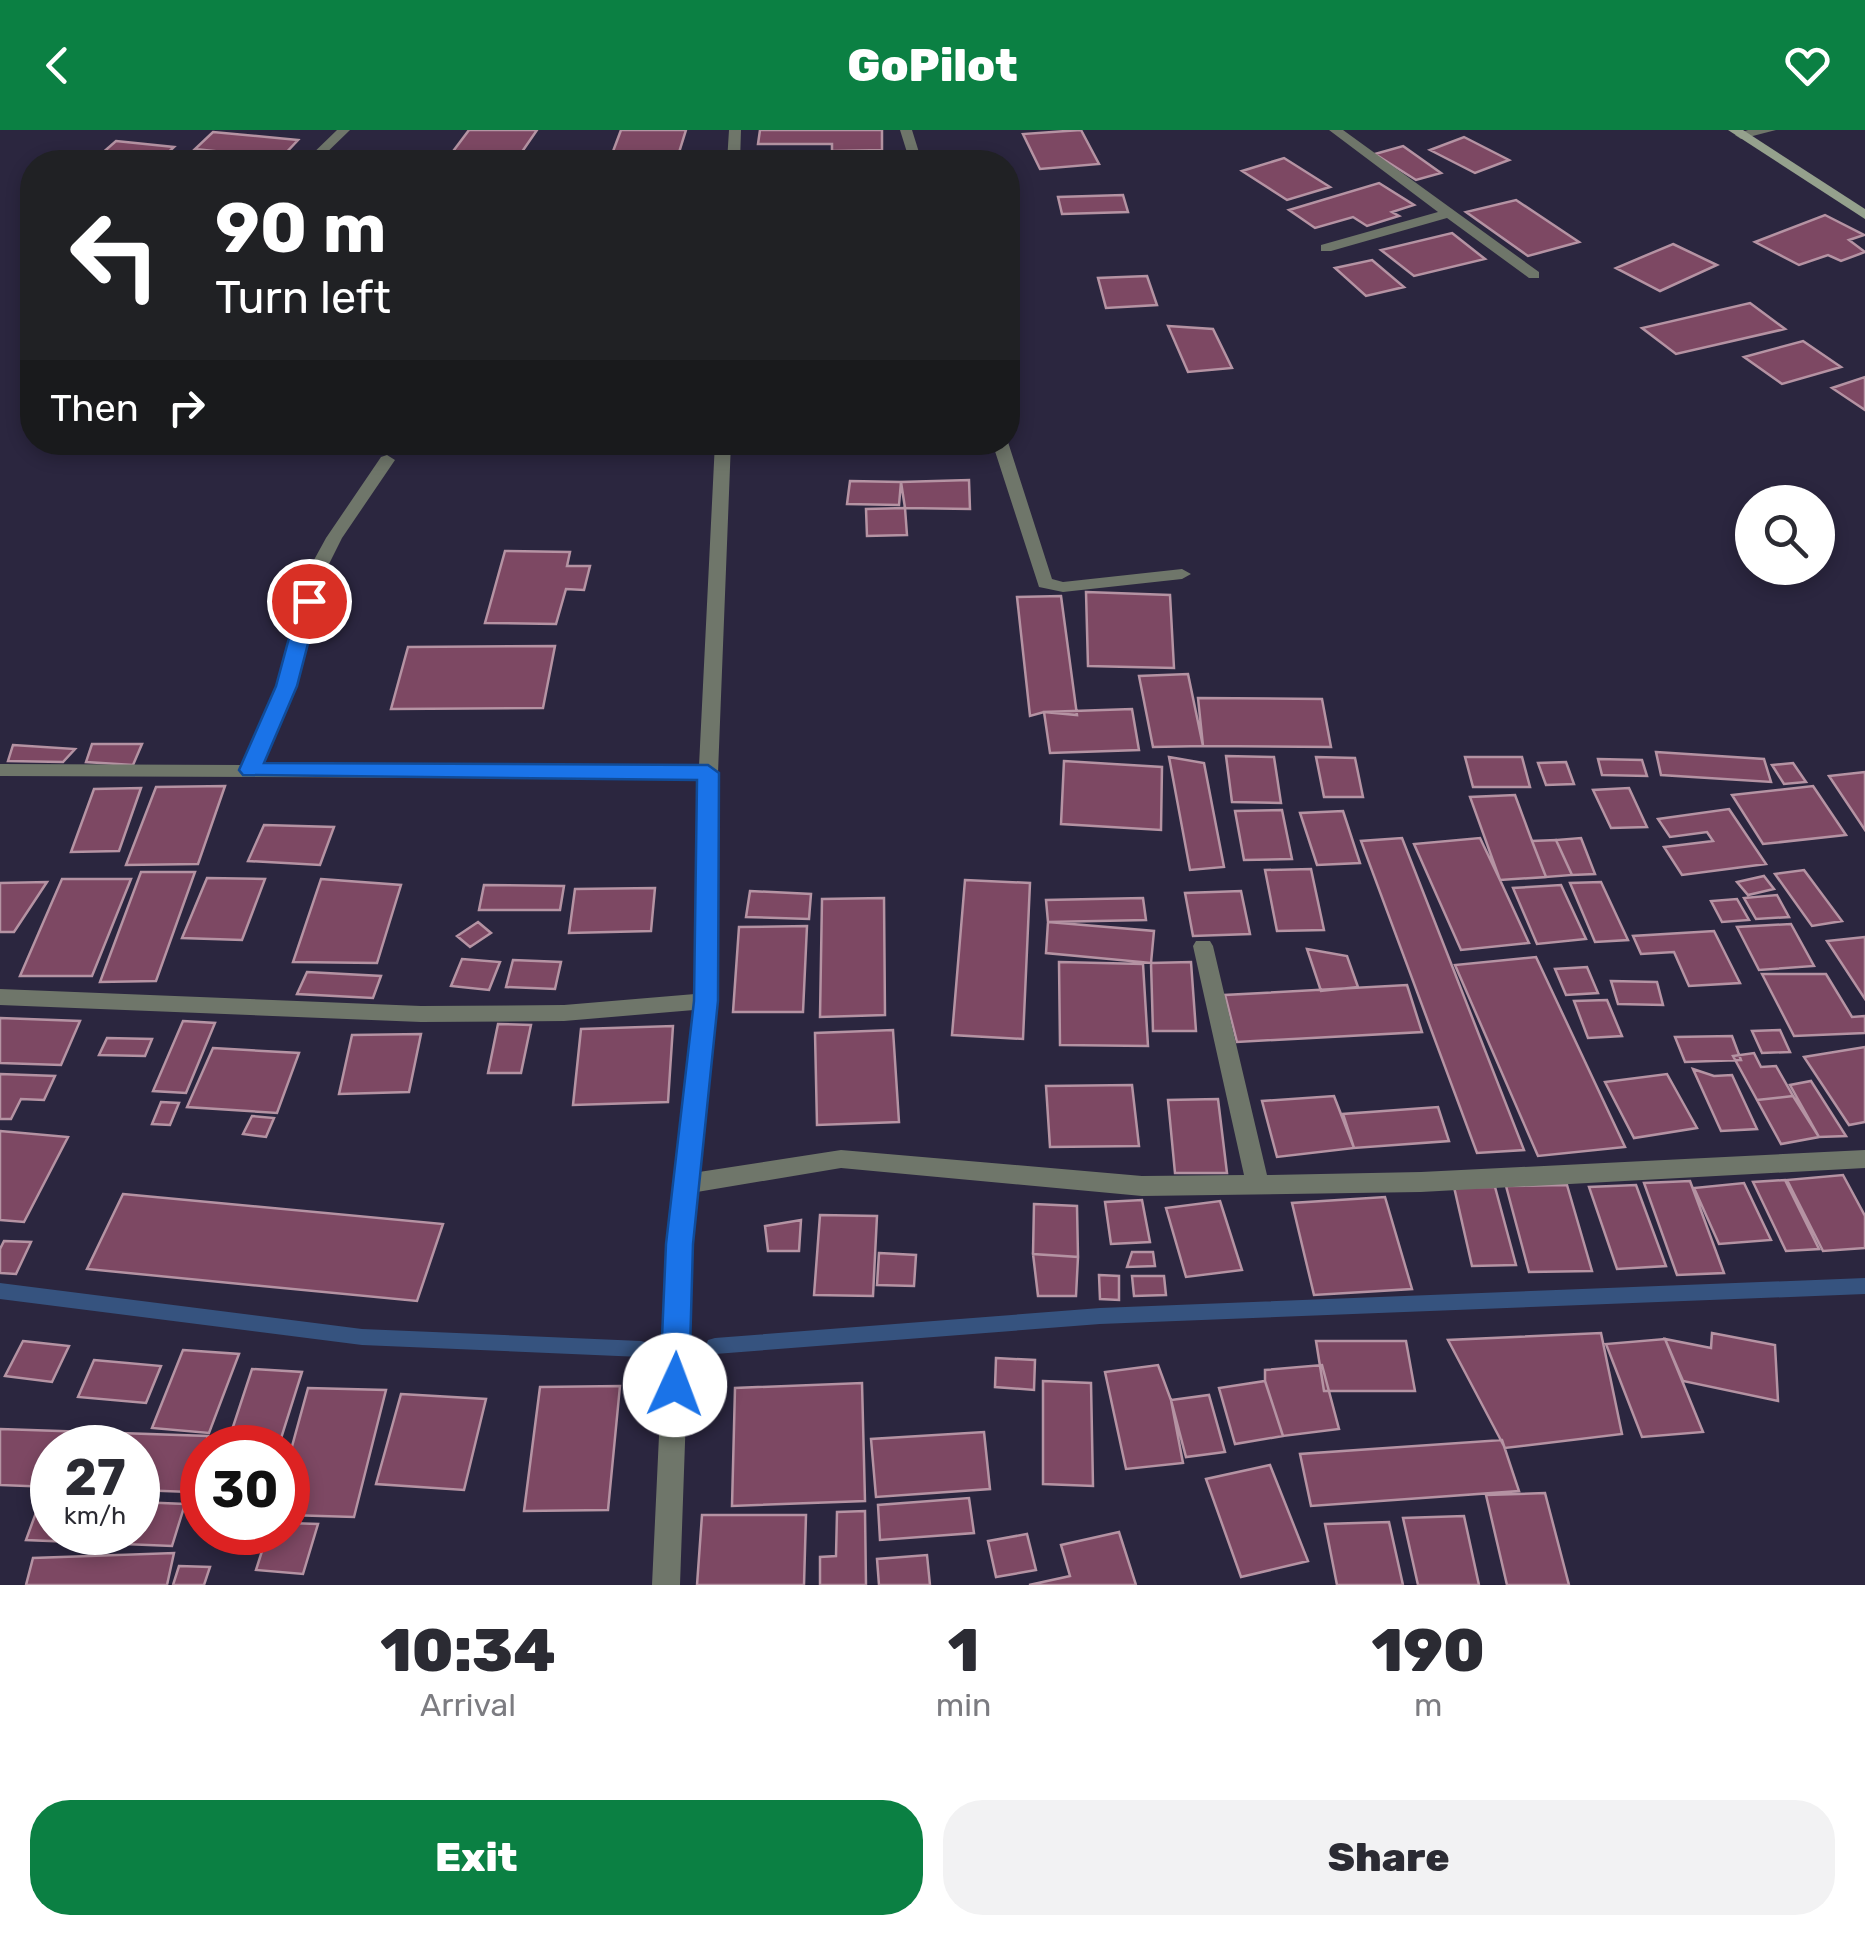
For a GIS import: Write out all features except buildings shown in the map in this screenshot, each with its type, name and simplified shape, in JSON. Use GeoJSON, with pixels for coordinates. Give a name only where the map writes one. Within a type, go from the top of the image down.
{"type":"FeatureCollection","features":[{"type":"Feature","properties":{"kind":"street"},"geometry":{"type":"LineString","coordinates":[[323,150],[344,130]]}},
{"type":"Feature","properties":{"kind":"street"},"geometry":{"type":"LineString","coordinates":[[1335,130],[1534,274]]}},
{"type":"Feature","properties":{"kind":"street"},"geometry":{"type":"LineString","coordinates":[[1738,132],[1770,130]]}},
{"type":"Feature","properties":{"kind":"street"},"geometry":{"type":"LineString","coordinates":[[1738,132],[1865,215]]}},
{"type":"Feature","properties":{"kind":"street"},"geometry":{"type":"LineString","coordinates":[[1326,248],[1450,213]]}},
{"type":"Feature","properties":{"kind":"street"},"geometry":{"type":"LineString","coordinates":[[666,1585],[680,1244],[706,1001],[708,773],[722,455]]}},
{"type":"Feature","properties":{"kind":"street"},"geometry":{"type":"LineString","coordinates":[[1004,455],[1046,583],[1063,586],[1182,574]]}},
{"type":"Feature","properties":{"kind":"street"},"geometry":{"type":"LineString","coordinates":[[250,770],[286,686],[306,622],[312,580],[334,538],[386,460]]}},
{"type":"Feature","properties":{"kind":"street"},"geometry":{"type":"LineString","coordinates":[[0,770],[708,773]]}},
{"type":"Feature","properties":{"kind":"street"},"geometry":{"type":"LineString","coordinates":[[1203,946],[1257,1182]]}},
{"type":"Feature","properties":{"kind":"street"},"geometry":{"type":"LineString","coordinates":[[0,997],[420,1014],[564,1013],[706,1001]]}},
{"type":"Feature","properties":{"kind":"street"},"geometry":{"type":"LineString","coordinates":[[686,1184],[841,1159],[1142,1186],[1420,1182],[1865,1159]]}},
{"type":"Feature","properties":{"kind":"waterway"},"geometry":{"type":"LineString","coordinates":[[715,1346],[1100,1316],[1865,1286]]}},
{"type":"Feature","properties":{"kind":"waterway"},"geometry":{"type":"LineString","coordinates":[[0,1291],[362,1337],[641,1349]]}},
{"type":"Feature","properties":{"kind":"route"},"geometry":{"type":"LineString","coordinates":[[309,601],[286,686],[250,770],[708,773],[706,1001],[680,1244],[675,1385]]}}]}
